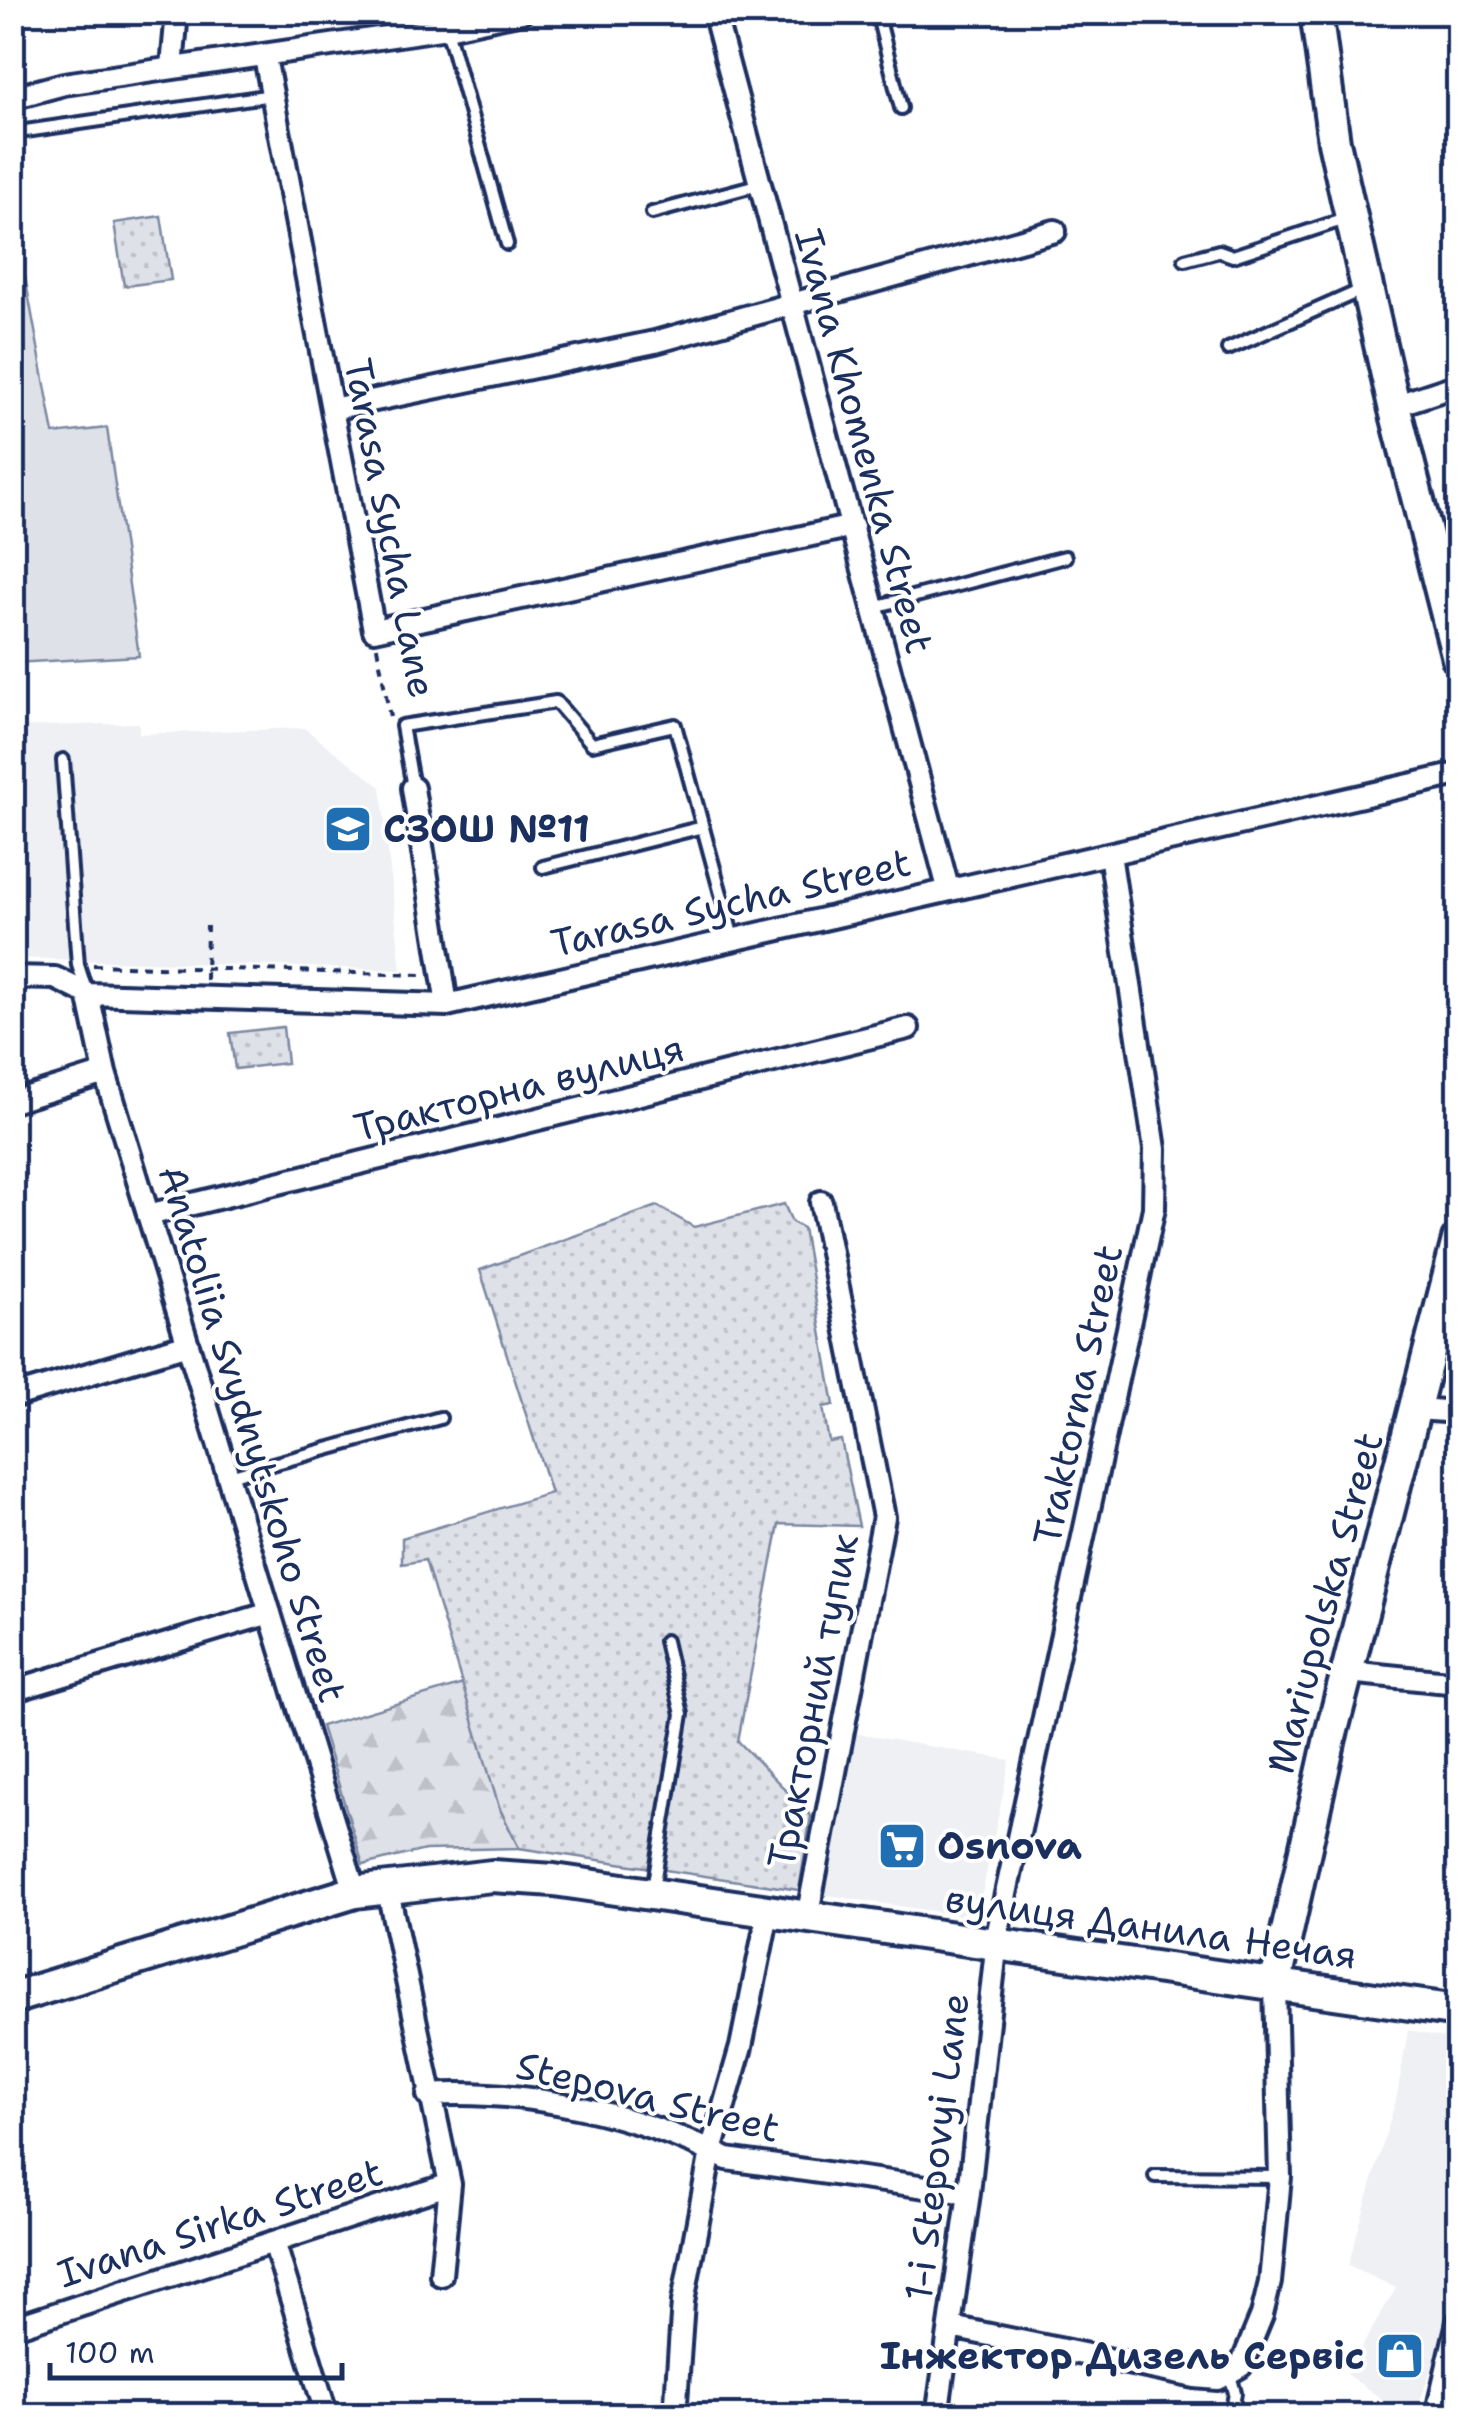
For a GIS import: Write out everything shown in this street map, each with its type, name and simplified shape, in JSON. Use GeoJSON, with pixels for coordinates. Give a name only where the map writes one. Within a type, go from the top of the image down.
{"type":"FeatureCollection","features":[{"type":"Feature","properties":{"kind":"main road"},"geometry":{"type":"LineString","coordinates":[[1316,12],[1321,72],[1366,288],[1458,658]]}},
{"type":"Feature","properties":{"kind":"main road","name":"Mariupolska Street"},"geometry":{"type":"LineString","coordinates":[[1275,1986],[1287,1915],[1458,1240]]}},
{"type":"Feature","properties":{"kind":"main road","name":"вулиця Данила Нечая"},"geometry":{"type":"LineString","coordinates":[[12,1998],[355,1892],[492,1876],[554,1880],[1458,2011]]}},
{"type":"Feature","properties":{"kind":"street"},"geometry":{"type":"LineString","coordinates":[[172,67],[177,12]]}},
{"type":"Feature","properties":{"kind":"street"},"geometry":{"type":"LineString","coordinates":[[12,98],[64,84],[265,57],[522,12]]}},
{"type":"Feature","properties":{"kind":"street","name":"Ivana Khomenka Street"},"geometry":{"type":"LineString","coordinates":[[714,12],[757,186],[853,526],[948,888]]}},
{"type":"Feature","properties":{"kind":"street","name":"Tarasa Sycha Lane"},"geometry":{"type":"LineString","coordinates":[[265,57],[374,630]]}},
{"type":"Feature","properties":{"kind":"street"},"geometry":{"type":"LineString","coordinates":[[332,409],[655,342],[1054,231]]}},
{"type":"Feature","properties":{"kind":"street"},"geometry":{"type":"LineString","coordinates":[[1394,406],[1458,385]]}},
{"type":"Feature","properties":{"kind":"street"},"geometry":{"type":"LineString","coordinates":[[374,630],[853,526]]}},
{"type":"Feature","properties":{"kind":"street","name":"Tarasa Sycha Street"},"geometry":{"type":"LineString","coordinates":[[12,976],[55,978],[88,994],[447,1005],[1458,774]]}},
{"type":"Feature","properties":{"kind":"street"},"geometry":{"type":"LineString","coordinates":[[413,788],[447,1005]]}},
{"type":"Feature","properties":{"kind":"street","name":"Traktorna Street"},"geometry":{"type":"LineString","coordinates":[[996,1946],[1154,1208],[1155,1149],[1110,854]]}},
{"type":"Feature","properties":{"kind":"street","name":"Anatoliia Svydnytskoho Street"},"geometry":{"type":"LineString","coordinates":[[88,994],[105,1073],[355,1892]]}},
{"type":"Feature","properties":{"kind":"street","name":"Тракторна вулиця"},"geometry":{"type":"LineString","coordinates":[[148,1215],[908,1028]]}},
{"type":"Feature","properties":{"kind":"street"},"geometry":{"type":"LineString","coordinates":[[12,1102],[105,1073]]}},
{"type":"Feature","properties":{"kind":"street","name":"Тракторний тупик"},"geometry":{"type":"LineString","coordinates":[[807,1918],[884,1517],[821,1202]]}},
{"type":"Feature","properties":{"kind":"street"},"geometry":{"type":"LineString","coordinates":[[12,1397],[188,1344]]}},
{"type":"Feature","properties":{"kind":"street"},"geometry":{"type":"LineString","coordinates":[[1417,1408],[1458,1412]]}},
{"type":"Feature","properties":{"kind":"street"},"geometry":{"type":"LineString","coordinates":[[12,1691],[270,1613]]}},
{"type":"Feature","properties":{"kind":"street"},"geometry":{"type":"LineString","coordinates":[[1348,1672],[1458,1683]]}},
{"type":"Feature","properties":{"kind":"street"},"geometry":{"type":"LineString","coordinates":[[386,1886],[428,2096],[450,2184],[440,2274]]}},
{"type":"Feature","properties":{"kind":"street"},"geometry":{"type":"LineString","coordinates":[[675,2416],[683,2302],[710,2150],[741,2048],[768,1913]]}},
{"type":"Feature","properties":{"kind":"street","name":"1-i Stepovyi Lane"},"geometry":{"type":"LineString","coordinates":[[937,2416],[969,2193],[996,1946]]}},
{"type":"Feature","properties":{"kind":"street"},"geometry":{"type":"LineString","coordinates":[[951,2327],[1195,2377],[1230,2376],[1250,2352],[1274,2250],[1280,2176],[1275,1986]]}},
{"type":"Feature","properties":{"kind":"street","name":"Stepova Street"},"geometry":{"type":"LineString","coordinates":[[428,2096],[465,2093],[545,2100],[682,2138],[727,2159],[969,2193]]}},
{"type":"Feature","properties":{"kind":"street","name":"Ivana Sirka Street"},"geometry":{"type":"LineString","coordinates":[[12,2328],[275,2245],[450,2184]]}},
{"type":"Feature","properties":{"kind":"street"},"geometry":{"type":"LineString","coordinates":[[275,2245],[328,2416]]}},
{"type":"Feature","properties":{"kind":"street"},"geometry":{"type":"LineString","coordinates":[[1436,2416],[1454,2366],[1458,2322]]}},
{"type":"Feature","properties":{"kind":"lane"},"geometry":{"type":"LineString","coordinates":[[877,12],[901,108]]}},
{"type":"Feature","properties":{"kind":"lane"},"geometry":{"type":"LineString","coordinates":[[447,28],[507,244]]}},
{"type":"Feature","properties":{"kind":"lane"},"geometry":{"type":"LineString","coordinates":[[12,133],[272,94]]}},
{"type":"Feature","properties":{"kind":"lane"},"geometry":{"type":"LineString","coordinates":[[652,213],[757,186]]}},
{"type":"Feature","properties":{"kind":"lane"},"geometry":{"type":"LineString","coordinates":[[1185,260],[1218,251],[1234,256],[1351,217]]}},
{"type":"Feature","properties":{"kind":"lane"},"geometry":{"type":"LineString","coordinates":[[1228,349],[1366,288]]}},
{"type":"Feature","properties":{"kind":"lane"},"geometry":{"type":"LineString","coordinates":[[874,607],[1065,557]]}},
{"type":"Feature","properties":{"kind":"lane"},"geometry":{"type":"LineString","coordinates":[[413,788],[402,726],[556,702],[592,744],[674,725],[734,938]]}},
{"type":"Feature","properties":{"kind":"lane"},"geometry":{"type":"LineString","coordinates":[[63,760],[78,965],[88,994]]}},
{"type":"Feature","properties":{"kind":"lane"},"geometry":{"type":"LineString","coordinates":[[544,867],[704,827]]}},
{"type":"Feature","properties":{"kind":"lane"},"geometry":{"type":"LineString","coordinates":[[228,1476],[440,1418]]}},
{"type":"Feature","properties":{"kind":"lane"},"geometry":{"type":"LineString","coordinates":[[653,1895],[682,1714],[665,1640]]}},
{"type":"Feature","properties":{"kind":"lane"},"geometry":{"type":"LineString","coordinates":[[1155,2176],[1280,2176]]}},
{"type":"Feature","properties":{"kind":"lane"},"geometry":{"type":"LineString","coordinates":[[1230,2376],[1235,2392],[1231,2416]]}},
{"type":"Feature","properties":{"kind":"path","name":"Tarasa Sycha Lane"},"geometry":{"type":"LineString","coordinates":[[374,630],[392,727]]}},
{"type":"Feature","properties":{"kind":"path"},"geometry":{"type":"LineString","coordinates":[[206,1000],[207,926]]}},
{"type":"Feature","properties":{"kind":"path"},"geometry":{"type":"LineString","coordinates":[[78,965],[443,976]]}},
{"type":"Feature","properties":{"kind":"shaded area"},"geometry":{"type":"Polygon","coordinates":[[[139,723],[139,734],[304,728],[381,787],[401,970],[13,958],[13,727],[139,723]]]}},
{"type":"Feature","properties":{"kind":"shaded area"},"geometry":{"type":"Polygon","coordinates":[[[852,1733],[1010,1760],[977,1918],[820,1894],[852,1733]]]}},
{"type":"Feature","properties":{"kind":"shaded area"},"geometry":{"type":"Polygon","coordinates":[[[1408,2030],[1458,2041],[1458,2257],[1443,2335],[1415,2416],[1405,2415],[1346,2374],[1396,2288],[1348,2265],[1397,2096],[1408,2030]]]}},
{"type":"Feature","properties":{"kind":"green space"},"geometry":{"type":"Polygon","coordinates":[[[12,206],[54,434],[107,428],[139,656],[13,663],[12,206]]]}},
{"type":"Feature","properties":{"kind":"green space"},"geometry":{"type":"Polygon","coordinates":[[[161,216],[171,280],[124,286],[114,223],[161,216]]]}},
{"type":"Feature","properties":{"kind":"green space"},"geometry":{"type":"Polygon","coordinates":[[[283,1027],[287,1063],[235,1069],[230,1033],[283,1027]]]}},
{"type":"Feature","properties":{"kind":"green space"},"geometry":{"type":"Polygon","coordinates":[[[784,1204],[792,1222],[803,1228],[834,1405],[823,1407],[829,1442],[841,1440],[859,1526],[779,1524],[738,1741],[811,1816],[799,1890],[519,1848],[499,1807],[425,1560],[402,1564],[402,1538],[551,1493],[480,1270],[657,1206],[694,1227],[784,1204]]]}},
{"type":"Feature","properties":{"kind":"green space"},"geometry":{"type":"Polygon","coordinates":[[[463,1684],[499,1807],[519,1848],[425,1850],[363,1865],[321,1726],[463,1684]]]}},
{"type":"Feature","properties":{"kind":"place","name":"СЗОШ №11"},"geometry":{"type":"Point","coordinates":[348,829]}},
{"type":"Feature","properties":{"kind":"place","name":"Osnova"},"geometry":{"type":"Point","coordinates":[902,1846]}},
{"type":"Feature","properties":{"kind":"place","name":"Інжектор Дизель Сервіс"},"geometry":{"type":"Point","coordinates":[1400,2356]}}]}
